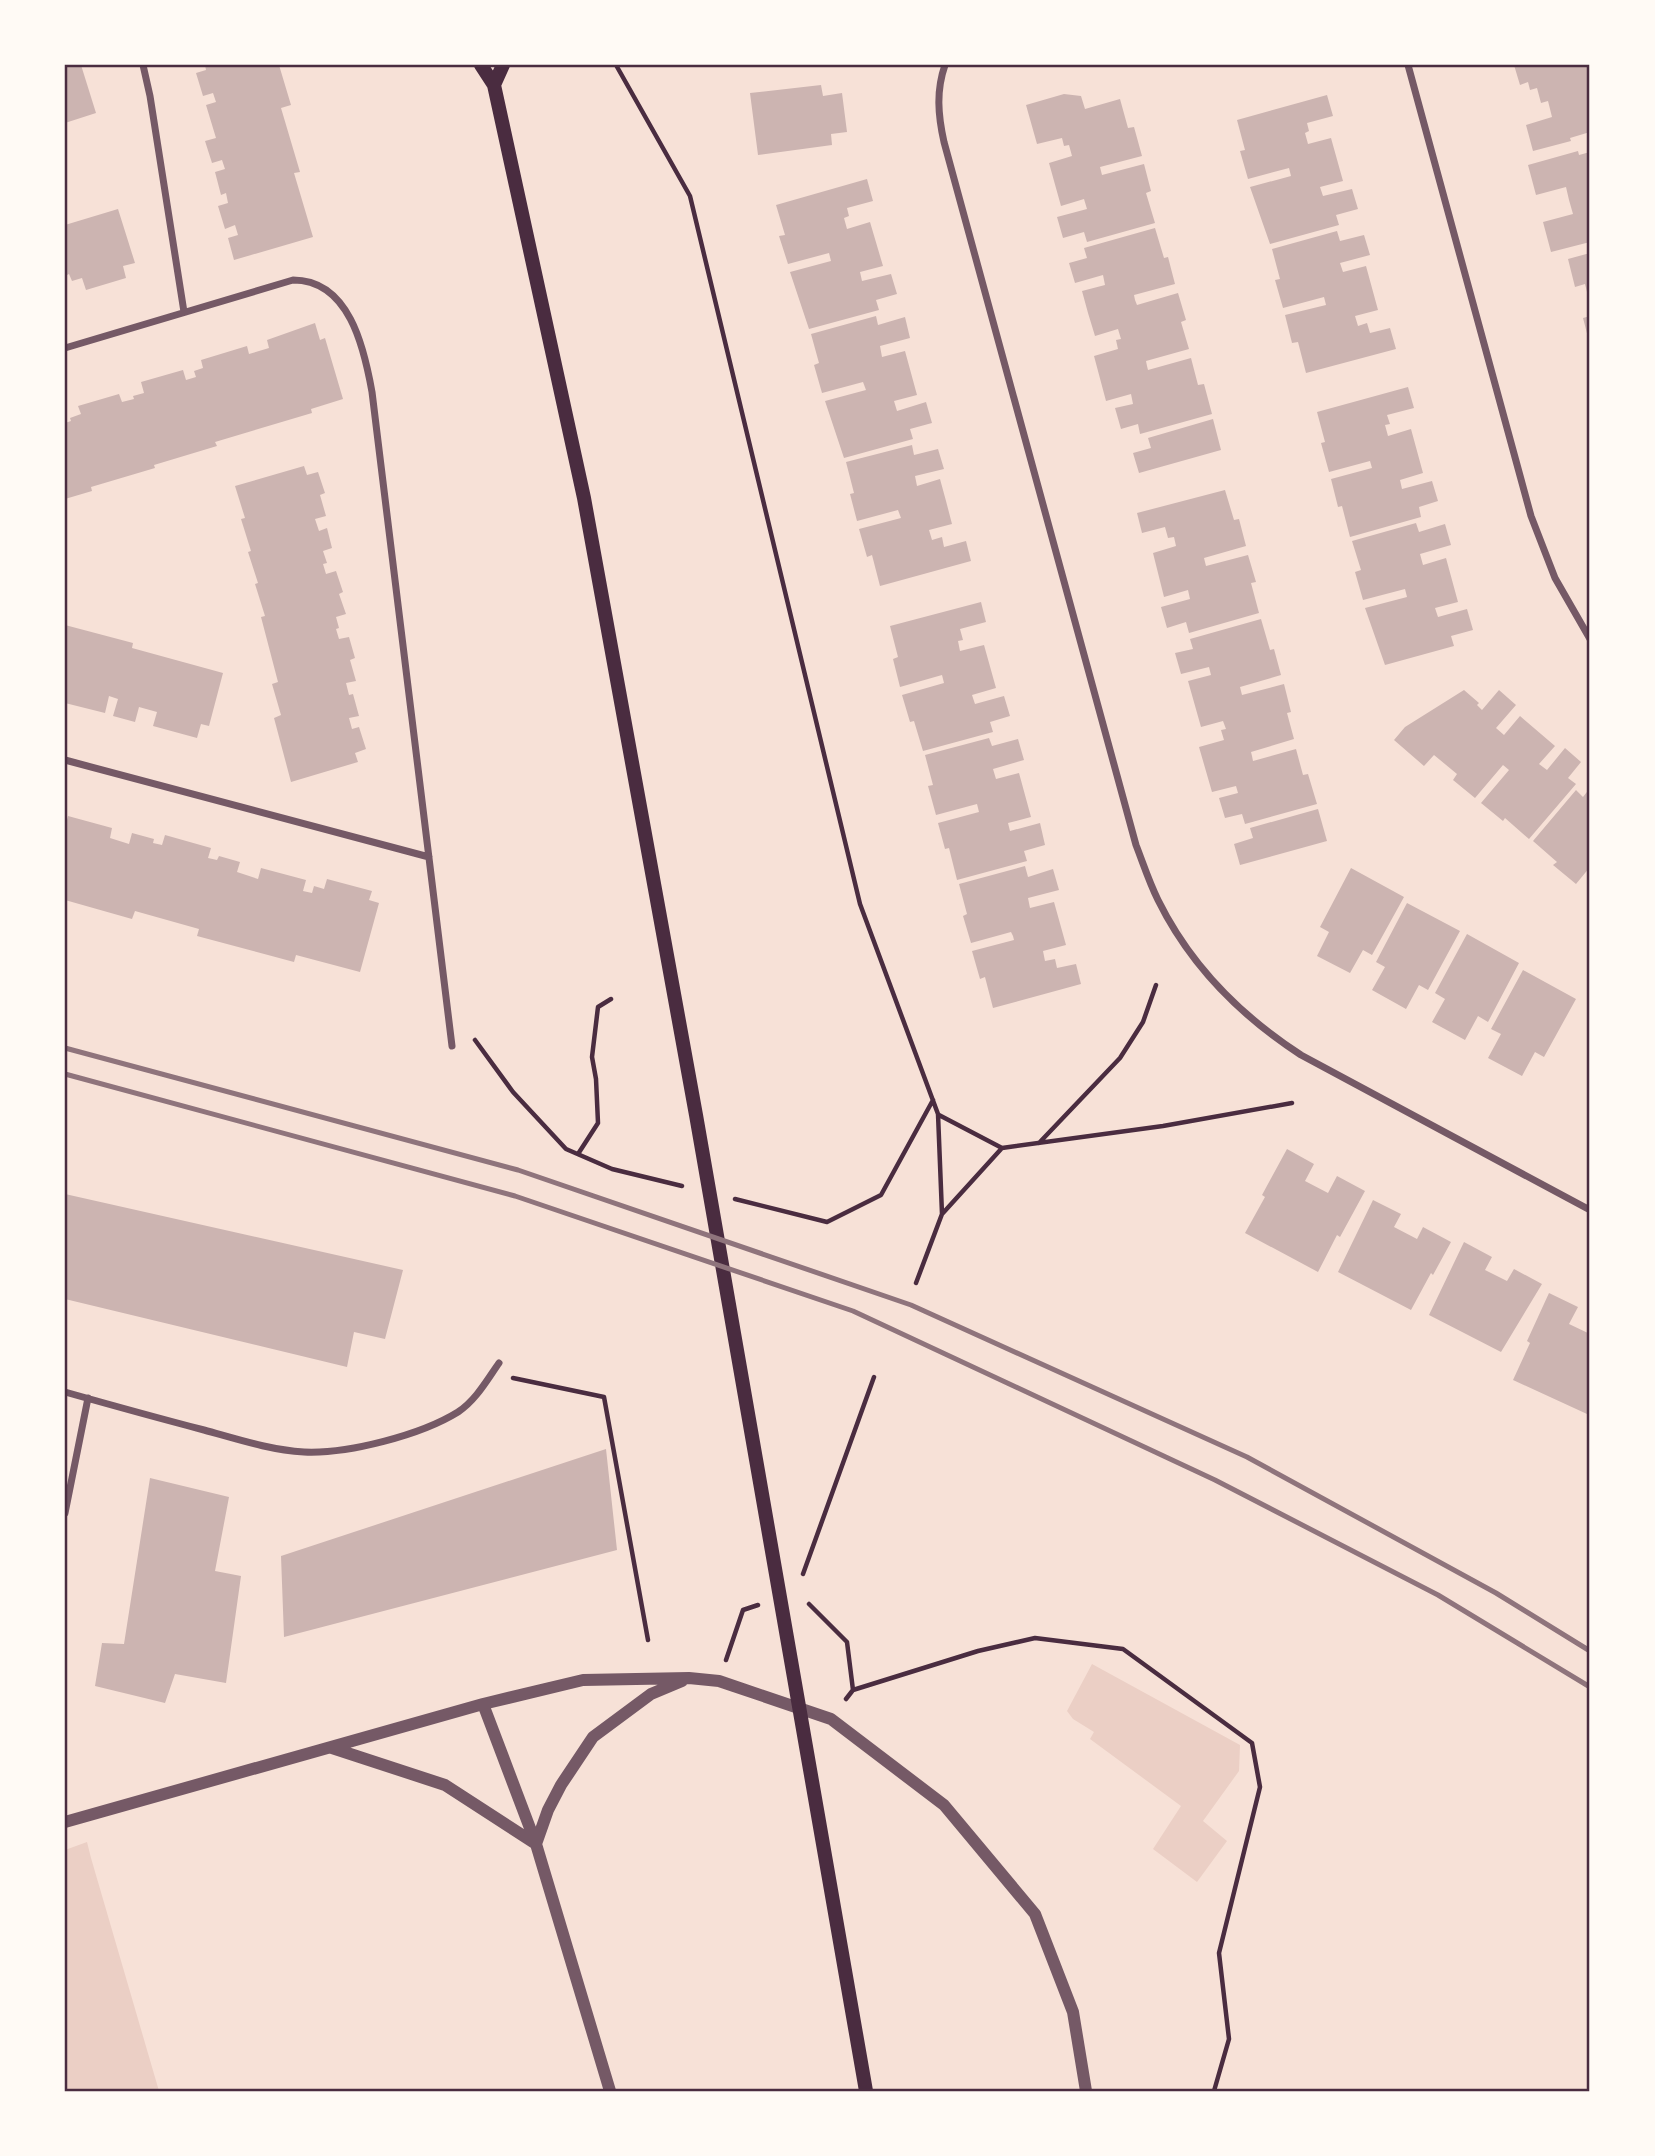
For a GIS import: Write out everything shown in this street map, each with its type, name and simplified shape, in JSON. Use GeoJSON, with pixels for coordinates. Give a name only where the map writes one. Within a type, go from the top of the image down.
{"type":"FeatureCollection","features":[{"type":"Feature","properties":{"kind":"main road"},"geometry":{"type":"LineString","coordinates":[[481,65],[494,85],[584,498],[696,1115],[866,2091]]}},
{"type":"Feature","properties":{"kind":"main road"},"geometry":{"type":"LineString","coordinates":[[494,85],[503,65]]}},
{"type":"Feature","properties":{"kind":"street"},"geometry":{"type":"LineString","coordinates":[[144,65],[184,312]]}},
{"type":"Feature","properties":{"kind":"street"},"geometry":{"type":"LineString","coordinates":[[945,65],[938,99],[944,142],[1136,845],[1157,899],[1181,940],[1208,976],[1266,1032],[1310,1060],[1590,1210]]}},
{"type":"Feature","properties":{"kind":"street"},"geometry":{"type":"LineString","coordinates":[[1408,65],[1531,516],[1555,578],[1590,639]]}},
{"type":"Feature","properties":{"kind":"street"},"geometry":{"type":"LineString","coordinates":[[65,348],[279,283],[308,280],[321,285],[332,294],[350,318],[364,355],[372,392],[452,1046]]}},
{"type":"Feature","properties":{"kind":"street"},"geometry":{"type":"LineString","coordinates":[[65,760],[429,857]]}},
{"type":"Feature","properties":{"kind":"street"},"geometry":{"type":"LineString","coordinates":[[65,1392],[262,1446],[305,1452],[355,1447],[399,1437],[426,1427],[459,1411],[482,1390],[499,1363]]}},
{"type":"Feature","properties":{"kind":"street"},"geometry":{"type":"LineString","coordinates":[[65,1513],[88,1398]]}},
{"type":"Feature","properties":{"kind":"street"},"geometry":{"type":"LineString","coordinates":[[536,1844],[557,1794],[593,1737],[651,1694],[689,1678]]}},
{"type":"Feature","properties":{"kind":"street"},"geometry":{"type":"LineString","coordinates":[[65,1822],[483,1704],[583,1680],[689,1678],[719,1681],[831,1719],[944,1805],[1035,1914],[1073,2012],[1086,2091]]}},
{"type":"Feature","properties":{"kind":"street"},"geometry":{"type":"LineString","coordinates":[[483,1704],[536,1844],[610,2091]]}},
{"type":"Feature","properties":{"kind":"street"},"geometry":{"type":"LineString","coordinates":[[332,1748],[445,1785],[536,1844]]}},
{"type":"Feature","properties":{"kind":"path"},"geometry":{"type":"LineString","coordinates":[[616,65],[690,196],[860,904],[939,1114],[942,1214]]}},
{"type":"Feature","properties":{"kind":"path"},"geometry":{"type":"LineString","coordinates":[[1039,1143],[1120,1058],[1143,1022],[1156,985]]}},
{"type":"Feature","properties":{"kind":"path"},"geometry":{"type":"LineString","coordinates":[[578,1154],[598,1123],[592,1057],[598,1007],[611,999]]}},
{"type":"Feature","properties":{"kind":"path"},"geometry":{"type":"LineString","coordinates":[[939,1114],[1002,1148],[1163,1126],[1292,1103]]}},
{"type":"Feature","properties":{"kind":"path"},"geometry":{"type":"LineString","coordinates":[[916,1283],[942,1214],[1002,1148]]}},
{"type":"Feature","properties":{"kind":"path"},"geometry":{"type":"LineString","coordinates":[[492,1374],[604,1397],[648,1640]]}},
{"type":"Feature","properties":{"kind":"path"},"geometry":{"type":"LineString","coordinates":[[801,1580],[874,1377]]}},
{"type":"Feature","properties":{"kind":"path"},"geometry":{"type":"LineString","coordinates":[[805,1601],[847,1642],[853,1690]]}},
{"type":"Feature","properties":{"kind":"path"},"geometry":{"type":"LineString","coordinates":[[719,1681],[743,1611],[764,1603]]}},
{"type":"Feature","properties":{"kind":"path"},"geometry":{"type":"LineString","coordinates":[[831,1719],[853,1690],[978,1651],[1035,1638],[1123,1649],[1252,1743],[1260,1787],[1219,1953],[1229,2039],[1214,2091]]}},
{"type":"Feature","properties":{"kind":"shaded area"},"geometry":{"type":"Polygon","coordinates":[[[1092,1664],[1240,1745],[1239,1771],[1203,1821],[1227,1841],[1197,1882],[1153,1849],[1181,1806],[1090,1739],[1094,1732],[1073,1719],[1067,1711],[1092,1664]]]}},
{"type":"Feature","properties":{"kind":"shaded area"},"geometry":{"type":"Polygon","coordinates":[[[87,1842],[159,2091],[65,2091],[65,1850],[87,1842]]]}},
{"type":"Feature","properties":{"kind":"building"},"geometry":{"type":"Polygon","coordinates":[[[65,65],[81,65],[96,113],[65,123],[65,65]]]}},
{"type":"Feature","properties":{"kind":"building"},"geometry":{"type":"Polygon","coordinates":[[[205,65],[279,65],[291,105],[281,108],[300,172],[294,173],[313,237],[234,260],[228,238],[238,235],[235,225],[225,229],[218,206],[228,203],[226,193],[221,195],[215,172],[225,169],[222,160],[212,163],[205,141],[216,138],[206,105],[216,102],[213,93],[203,96],[196,73],[206,70],[205,65]]]}},
{"type":"Feature","properties":{"kind":"building"},"geometry":{"type":"Polygon","coordinates":[[[1514,65],[1590,65],[1590,132],[1570,138],[1571,141],[1533,151],[1526,125],[1552,117],[1548,101],[1541,103],[1537,88],[1530,90],[1528,82],[1520,85],[1514,65]]]}},
{"type":"Feature","properties":{"kind":"building"},"geometry":{"type":"Polygon","coordinates":[[[821,85],[823,96],[842,93],[847,132],[831,134],[832,145],[758,155],[750,93],[821,85]]]}},
{"type":"Feature","properties":{"kind":"building"},"geometry":{"type":"Polygon","coordinates":[[[1064,94],[1081,96],[1085,109],[1120,99],[1128,128],[1134,127],[1142,156],[1100,167],[1102,175],[1144,164],[1151,191],[1146,193],[1155,223],[1087,242],[1084,232],[1063,238],[1057,217],[1087,209],[1084,199],[1061,206],[1049,163],[1072,156],[1069,145],[1064,146],[1062,138],[1037,144],[1026,105],[1064,94]]]}},
{"type":"Feature","properties":{"kind":"building"},"geometry":{"type":"Polygon","coordinates":[[[1327,95],[1333,116],[1307,123],[1309,131],[1305,133],[1308,144],[1331,138],[1343,181],[1320,187],[1323,196],[1352,189],[1358,209],[1336,215],[1339,225],[1270,244],[1250,187],[1291,176],[1289,168],[1248,179],[1240,151],[1245,150],[1237,120],[1327,95]]]}},
{"type":"Feature","properties":{"kind":"building"},"geometry":{"type":"Polygon","coordinates":[[[1578,151],[1579,155],[1590,152],[1590,242],[1551,252],[1543,222],[1573,214],[1566,187],[1536,195],[1528,165],[1578,151]]]}},
{"type":"Feature","properties":{"kind":"building"},"geometry":{"type":"Polygon","coordinates":[[[867,179],[873,201],[847,208],[849,216],[844,218],[847,229],[870,222],[883,266],[860,272],[862,281],[891,274],[897,294],[876,300],[879,310],[809,329],[790,272],[831,261],[829,253],[788,264],[779,236],[785,235],[776,205],[867,179]]]}},
{"type":"Feature","properties":{"kind":"building"},"geometry":{"type":"Polygon","coordinates":[[[118,209],[135,263],[123,266],[126,278],[86,290],[82,278],[72,281],[69,274],[65,276],[65,225],[118,209]]]}},
{"type":"Feature","properties":{"kind":"building"},"geometry":{"type":"Polygon","coordinates":[[[1155,228],[1164,258],[1168,257],[1175,284],[1134,295],[1135,300],[1137,305],[1178,293],[1186,320],[1181,322],[1189,349],[1146,361],[1148,370],[1191,358],[1198,385],[1204,384],[1212,414],[1140,434],[1138,424],[1121,429],[1115,408],[1133,404],[1131,394],[1106,401],[1094,356],[1118,349],[1116,340],[1121,339],[1118,329],[1095,336],[1088,313],[1082,291],[1105,285],[1103,275],[1075,283],[1069,263],[1087,258],[1084,248],[1155,228]]]}},
{"type":"Feature","properties":{"kind":"building"},"geometry":{"type":"Polygon","coordinates":[[[1337,231],[1340,241],[1364,235],[1370,255],[1340,263],[1343,272],[1366,266],[1378,310],[1355,316],[1358,326],[1367,323],[1370,333],[1390,328],[1396,349],[1306,373],[1298,342],[1292,343],[1285,315],[1326,305],[1324,297],[1283,308],[1275,280],[1280,279],[1272,249],[1337,231]]]}},
{"type":"Feature","properties":{"kind":"building"},"geometry":{"type":"Polygon","coordinates":[[[1590,253],[1589,300],[1585,284],[1575,287],[1568,259],[1590,253]]]}},
{"type":"Feature","properties":{"kind":"building"},"geometry":{"type":"Polygon","coordinates":[[[876,316],[878,325],[905,317],[910,338],[880,346],[882,357],[905,351],[917,395],[894,401],[897,411],[926,402],[932,423],[910,429],[913,439],[844,458],[825,401],[866,390],[863,382],[822,393],[814,365],[819,363],[811,334],[876,316]]]}},
{"type":"Feature","properties":{"kind":"building"},"geometry":{"type":"Polygon","coordinates":[[[1590,316],[1590,341],[1589,341],[1583,318],[1590,316]]]}},
{"type":"Feature","properties":{"kind":"building"},"geometry":{"type":"Polygon","coordinates":[[[315,323],[320,340],[325,338],[343,399],[311,409],[312,413],[215,442],[217,446],[154,465],[155,468],[91,487],[92,491],[65,499],[65,423],[81,414],[78,406],[119,394],[122,402],[134,399],[133,396],[144,393],[141,382],[183,370],[186,380],[196,377],[194,371],[203,368],[201,360],[247,346],[249,354],[269,348],[267,340],[315,323]]]}},
{"type":"Feature","properties":{"kind":"building"},"geometry":{"type":"Polygon","coordinates":[[[1408,387],[1414,408],[1387,415],[1390,424],[1385,425],[1388,436],[1411,429],[1423,473],[1400,480],[1402,489],[1432,481],[1438,501],[1419,507],[1421,517],[1350,537],[1331,479],[1372,468],[1370,461],[1329,472],[1321,443],[1325,442],[1317,412],[1408,387]]]}},
{"type":"Feature","properties":{"kind":"building"},"geometry":{"type":"Polygon","coordinates":[[[1213,419],[1221,450],[1139,473],[1133,453],[1151,448],[1148,438],[1213,419]]]}},
{"type":"Feature","properties":{"kind":"building"},"geometry":{"type":"Polygon","coordinates":[[[912,445],[914,455],[938,449],[944,469],[915,476],[917,486],[940,479],[946,501],[952,524],[929,530],[932,540],[942,537],[944,547],[966,541],[971,561],[880,586],[872,555],[867,557],[859,529],[901,518],[898,510],[857,521],[850,494],[854,493],[846,462],[912,445]]]}},
{"type":"Feature","properties":{"kind":"building"},"geometry":{"type":"Polygon","coordinates":[[[304,466],[307,475],[318,472],[325,493],[320,495],[326,516],[315,519],[319,531],[327,528],[332,548],[323,551],[327,563],[323,564],[326,574],[336,571],[343,592],[339,594],[346,614],[336,617],[339,628],[336,629],[339,639],[349,637],[355,658],[350,660],[356,681],[346,683],[349,695],[353,694],[359,716],[349,718],[352,729],[359,727],[366,749],[355,753],[358,762],[291,782],[274,718],[281,715],[272,684],[278,682],[261,617],[265,616],[248,552],[251,551],[241,519],[245,518],[235,486],[304,466]]]}},
{"type":"Feature","properties":{"kind":"building"},"geometry":{"type":"Polygon","coordinates":[[[1225,490],[1234,520],[1239,519],[1246,546],[1204,558],[1206,566],[1248,555],[1256,582],[1251,583],[1259,613],[1189,633],[1186,622],[1167,628],[1161,607],[1190,599],[1188,590],[1164,597],[1153,553],[1176,546],[1174,537],[1168,538],[1165,527],[1142,533],[1137,513],[1225,490]]]}},
{"type":"Feature","properties":{"kind":"building"},"geometry":{"type":"Polygon","coordinates":[[[1416,523],[1419,532],[1445,524],[1451,545],[1420,554],[1423,565],[1446,558],[1458,602],[1435,608],[1438,617],[1467,609],[1473,630],[1451,636],[1454,646],[1385,665],[1365,608],[1407,597],[1405,589],[1363,600],[1355,572],[1361,570],[1352,541],[1416,523]]]}},
{"type":"Feature","properties":{"kind":"building"},"geometry":{"type":"Polygon","coordinates":[[[981,602],[986,622],[960,629],[963,640],[958,641],[960,651],[984,645],[996,688],[972,695],[975,704],[1004,696],[1010,716],[990,722],[993,732],[923,751],[914,721],[910,722],[902,695],[944,683],[942,675],[900,687],[893,659],[898,657],[890,626],[981,602]]]}},
{"type":"Feature","properties":{"kind":"building"},"geometry":{"type":"Polygon","coordinates":[[[1261,619],[1270,650],[1274,649],[1281,675],[1240,687],[1242,695],[1284,684],[1291,712],[1287,713],[1294,739],[1251,752],[1253,761],[1296,749],[1303,775],[1308,774],[1317,804],[1245,824],[1242,814],[1225,818],[1219,798],[1238,793],[1236,786],[1212,792],[1199,747],[1224,740],[1221,730],[1226,729],[1223,721],[1201,727],[1188,681],[1211,675],[1209,667],[1181,674],[1175,653],[1193,649],[1190,639],[1261,619]]]}},
{"type":"Feature","properties":{"kind":"building"},"geometry":{"type":"Polygon","coordinates":[[[65,625],[133,643],[132,648],[223,673],[209,726],[201,724],[197,738],[153,726],[157,712],[139,707],[135,722],[113,716],[118,699],[109,696],[105,713],[65,703],[65,625]]]}},
{"type":"Feature","properties":{"kind":"building"},"geometry":{"type":"Polygon","coordinates":[[[1464,690],[1479,703],[1477,705],[1482,710],[1499,690],[1516,705],[1496,728],[1504,735],[1520,716],[1555,746],[1539,764],[1547,770],[1565,748],[1581,762],[1568,778],[1576,784],[1529,839],[1505,818],[1503,821],[1481,803],[1509,770],[1503,765],[1475,798],[1453,780],[1457,774],[1434,755],[1424,766],[1394,740],[1405,727],[1464,690]]]}},
{"type":"Feature","properties":{"kind":"building"},"geometry":{"type":"Polygon","coordinates":[[[989,738],[992,746],[1018,739],[1024,760],[993,769],[996,779],[1019,773],[1031,817],[1008,823],[1010,831],[1040,823],[1045,845],[1024,851],[1027,861],[957,880],[949,848],[945,849],[938,823],[979,812],[977,804],[936,815],[928,786],[933,785],[925,755],[989,738]]]}},
{"type":"Feature","properties":{"kind":"building"},"geometry":{"type":"Polygon","coordinates":[[[1590,788],[1590,867],[1576,884],[1553,865],[1557,862],[1533,841],[1576,790],[1583,797],[1590,788]]]}},
{"type":"Feature","properties":{"kind":"building"},"geometry":{"type":"Polygon","coordinates":[[[1318,809],[1327,841],[1240,865],[1234,844],[1253,838],[1250,828],[1318,809]]]}},
{"type":"Feature","properties":{"kind":"building"},"geometry":{"type":"Polygon","coordinates":[[[68,816],[112,828],[110,838],[129,844],[132,833],[154,839],[153,843],[162,845],[165,835],[211,848],[208,858],[217,860],[219,856],[240,862],[237,872],[258,879],[261,868],[306,880],[303,891],[312,893],[314,886],[324,889],[327,879],[372,891],[369,900],[379,903],[360,972],[296,955],[294,962],[197,936],[199,929],[135,911],[132,919],[65,900],[65,828],[68,816]]]}},
{"type":"Feature","properties":{"kind":"building"},"geometry":{"type":"Polygon","coordinates":[[[1025,866],[1028,877],[1053,869],[1059,890],[1028,898],[1030,908],[1054,902],[1066,945],[1043,951],[1045,961],[1055,959],[1057,968],[1076,964],[1081,984],[993,1008],[985,977],[980,979],[972,951],[1014,940],[1013,936],[1011,932],[971,943],[963,916],[967,914],[959,884],[1025,866]]]}},
{"type":"Feature","properties":{"kind":"building"},"geometry":{"type":"Polygon","coordinates":[[[1351,868],[1404,897],[1372,955],[1363,950],[1350,973],[1317,956],[1329,932],[1320,927],[1351,868]]]}},
{"type":"Feature","properties":{"kind":"building"},"geometry":{"type":"Polygon","coordinates":[[[1407,903],[1460,931],[1428,990],[1419,985],[1406,1009],[1372,990],[1385,967],[1376,962],[1407,903]]]}},
{"type":"Feature","properties":{"kind":"building"},"geometry":{"type":"Polygon","coordinates":[[[1467,934],[1519,963],[1488,1022],[1478,1016],[1465,1040],[1432,1022],[1445,999],[1435,993],[1467,934]]]}},
{"type":"Feature","properties":{"kind":"building"},"geometry":{"type":"Polygon","coordinates":[[[1523,970],[1576,999],[1544,1057],[1535,1052],[1522,1076],[1488,1058],[1501,1034],[1491,1029],[1523,970]]]}},
{"type":"Feature","properties":{"kind":"building"},"geometry":{"type":"Polygon","coordinates":[[[1287,1149],[1314,1164],[1305,1181],[1328,1193],[1337,1176],[1365,1191],[1340,1237],[1337,1235],[1318,1272],[1245,1233],[1287,1149]]]}},
{"type":"Feature","properties":{"kind":"building"},"geometry":{"type":"Polygon","coordinates":[[[65,1194],[403,1270],[385,1339],[354,1332],[347,1367],[65,1299],[65,1194]]]}},
{"type":"Feature","properties":{"kind":"building"},"geometry":{"type":"Polygon","coordinates":[[[1373,1200],[1401,1214],[1394,1227],[1417,1239],[1423,1227],[1451,1242],[1411,1310],[1338,1272],[1373,1200]]]}},
{"type":"Feature","properties":{"kind":"building"},"geometry":{"type":"Polygon","coordinates":[[[1464,1242],[1492,1257],[1485,1270],[1507,1281],[1514,1269],[1542,1284],[1501,1352],[1429,1315],[1464,1242]]]}},
{"type":"Feature","properties":{"kind":"building"},"geometry":{"type":"Polygon","coordinates":[[[1549,1293],[1578,1307],[1569,1324],[1590,1334],[1590,1407],[1587,1414],[1513,1380],[1549,1293]]]}},
{"type":"Feature","properties":{"kind":"building"},"geometry":{"type":"Polygon","coordinates":[[[606,1449],[617,1550],[284,1637],[281,1556],[606,1449]]]}},
{"type":"Feature","properties":{"kind":"building"},"geometry":{"type":"Polygon","coordinates":[[[150,1478],[229,1497],[215,1571],[241,1576],[226,1683],[175,1674],[165,1703],[95,1686],[102,1643],[124,1644],[150,1478]]]}},
{"type":"Feature","properties":{"kind":"railway"},"geometry":{"type":"LineString","coordinates":[[65,1048],[518,1170],[911,1305],[1247,1457],[1496,1593],[1590,1651]]}},
{"type":"Feature","properties":{"kind":"railway"},"geometry":{"type":"LineString","coordinates":[[65,1074],[515,1196],[853,1311],[1215,1480],[1438,1595],[1590,1687]]}}]}
